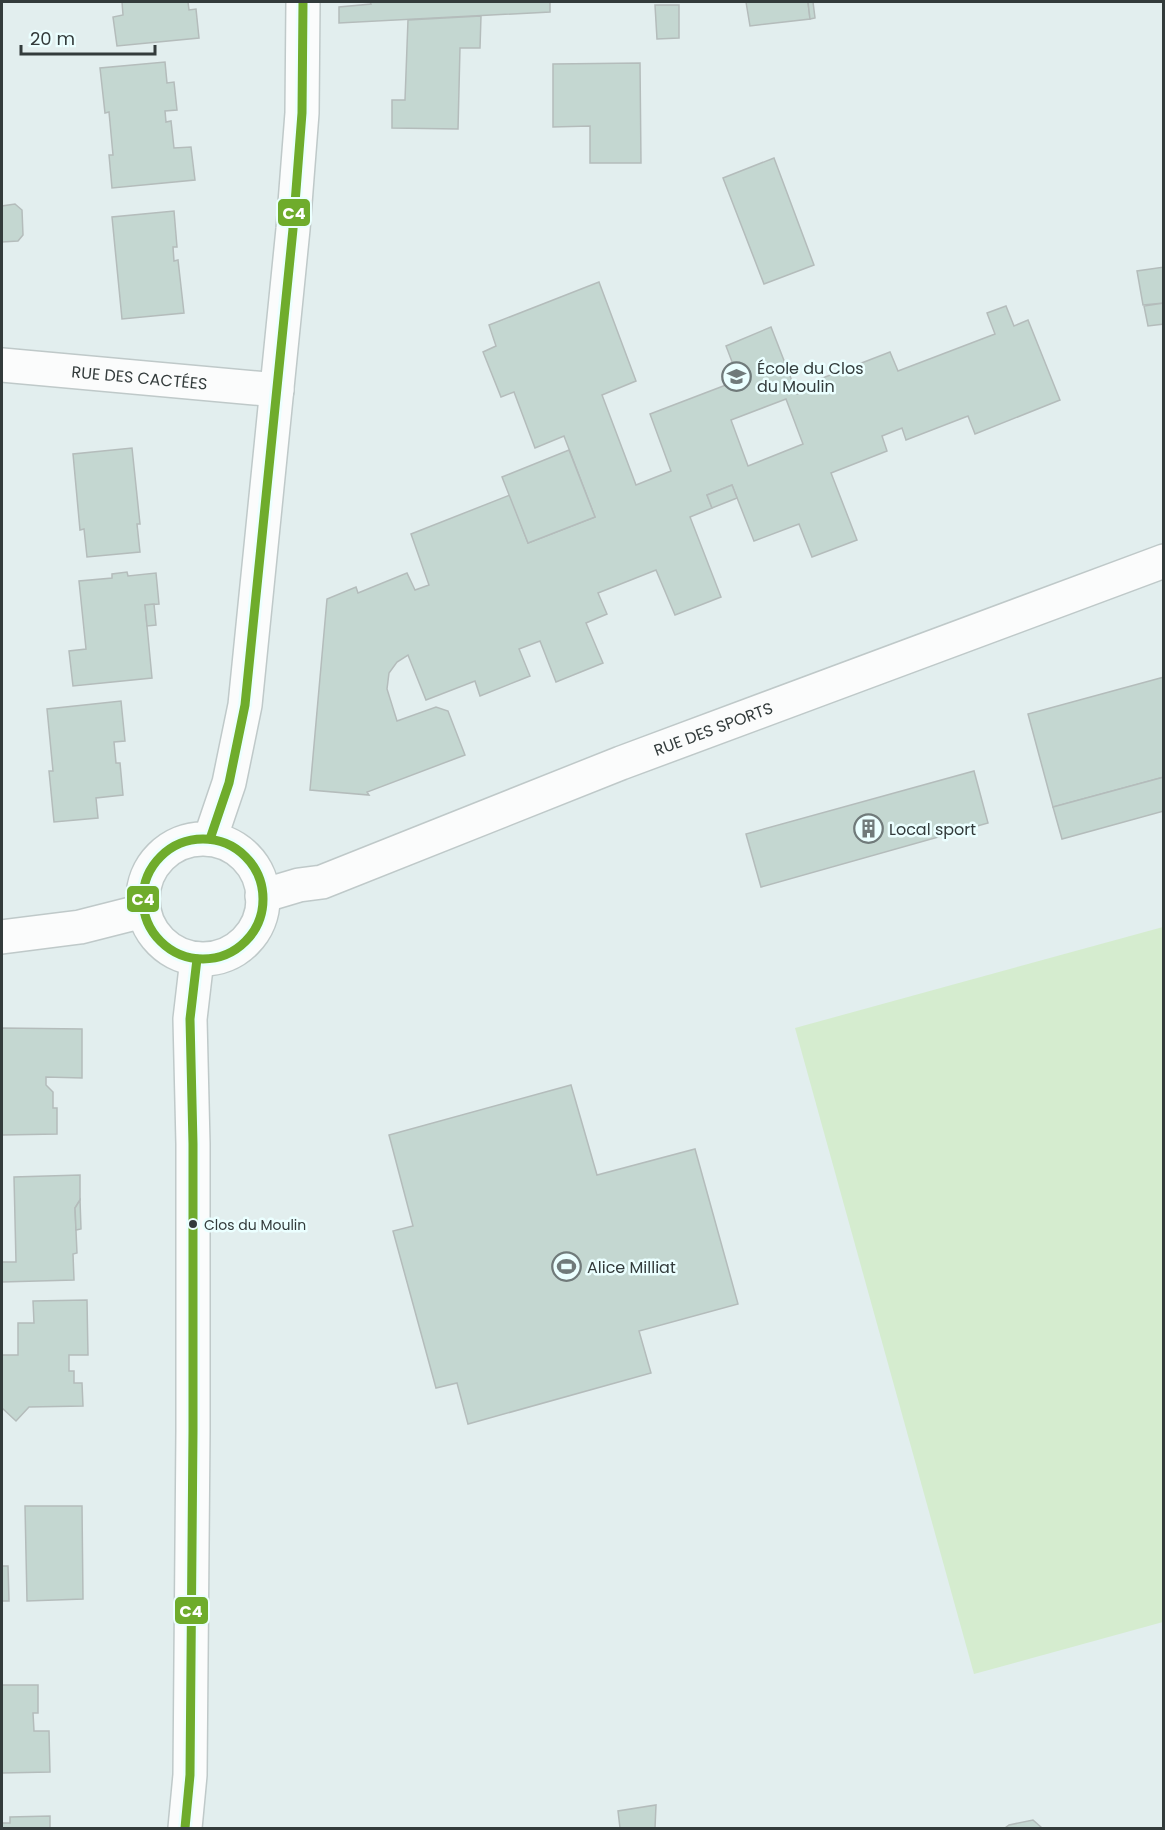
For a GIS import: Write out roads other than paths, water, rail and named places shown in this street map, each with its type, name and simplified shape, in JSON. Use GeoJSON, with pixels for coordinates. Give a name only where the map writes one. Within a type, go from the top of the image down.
{"type":"FeatureCollection","features":[{"type":"Feature","properties":{"kind":"street"},"geometry":{"type":"LineString","coordinates":[[210,839],[229,783],[245,705],[293,229],[302,112],[303,2]]}},
{"type":"Feature","properties":{"kind":"street","name":"RUE DES CACTÉES"},"geometry":{"type":"LineString","coordinates":[[2,365],[277,390]]}},
{"type":"Feature","properties":{"kind":"street","name":"RUE DES SPORTS"},"geometry":{"type":"LineString","coordinates":[[262,896],[299,885],[322,882],[621,763],[1164,561]]}},
{"type":"Feature","properties":{"kind":"street"},"geometry":{"type":"LineString","coordinates":[[210,839],[236,849],[246,857],[259,877],[262,896],[261,916],[247,939],[238,948],[221,956],[197,960],[182,956],[159,941],[143,911],[145,882],[153,866],[162,854],[191,840],[210,839]]}},
{"type":"Feature","properties":{"kind":"street"},"geometry":{"type":"LineString","coordinates":[[2,937],[80,927],[143,911]]}},
{"type":"Feature","properties":{"kind":"street"},"geometry":{"type":"LineString","coordinates":[[185,1828],[190,1774],[193,1431],[193,1144],[190,1019],[197,960]]}},
{"type":"Feature","properties":{"kind":"place","name":"École du Clos du Moulin"},"geometry":{"type":"Point","coordinates":[736,377]}},
{"type":"Feature","properties":{"kind":"place","name":"Local sport"},"geometry":{"type":"Point","coordinates":[868,829]}},
{"type":"Feature","properties":{"kind":"place","name":"Clos du Moulin"},"geometry":{"type":"Point","coordinates":[193,1224]}},
{"type":"Feature","properties":{"kind":"place","name":"Alice Milliat"},"geometry":{"type":"Point","coordinates":[566,1267]}}]}
